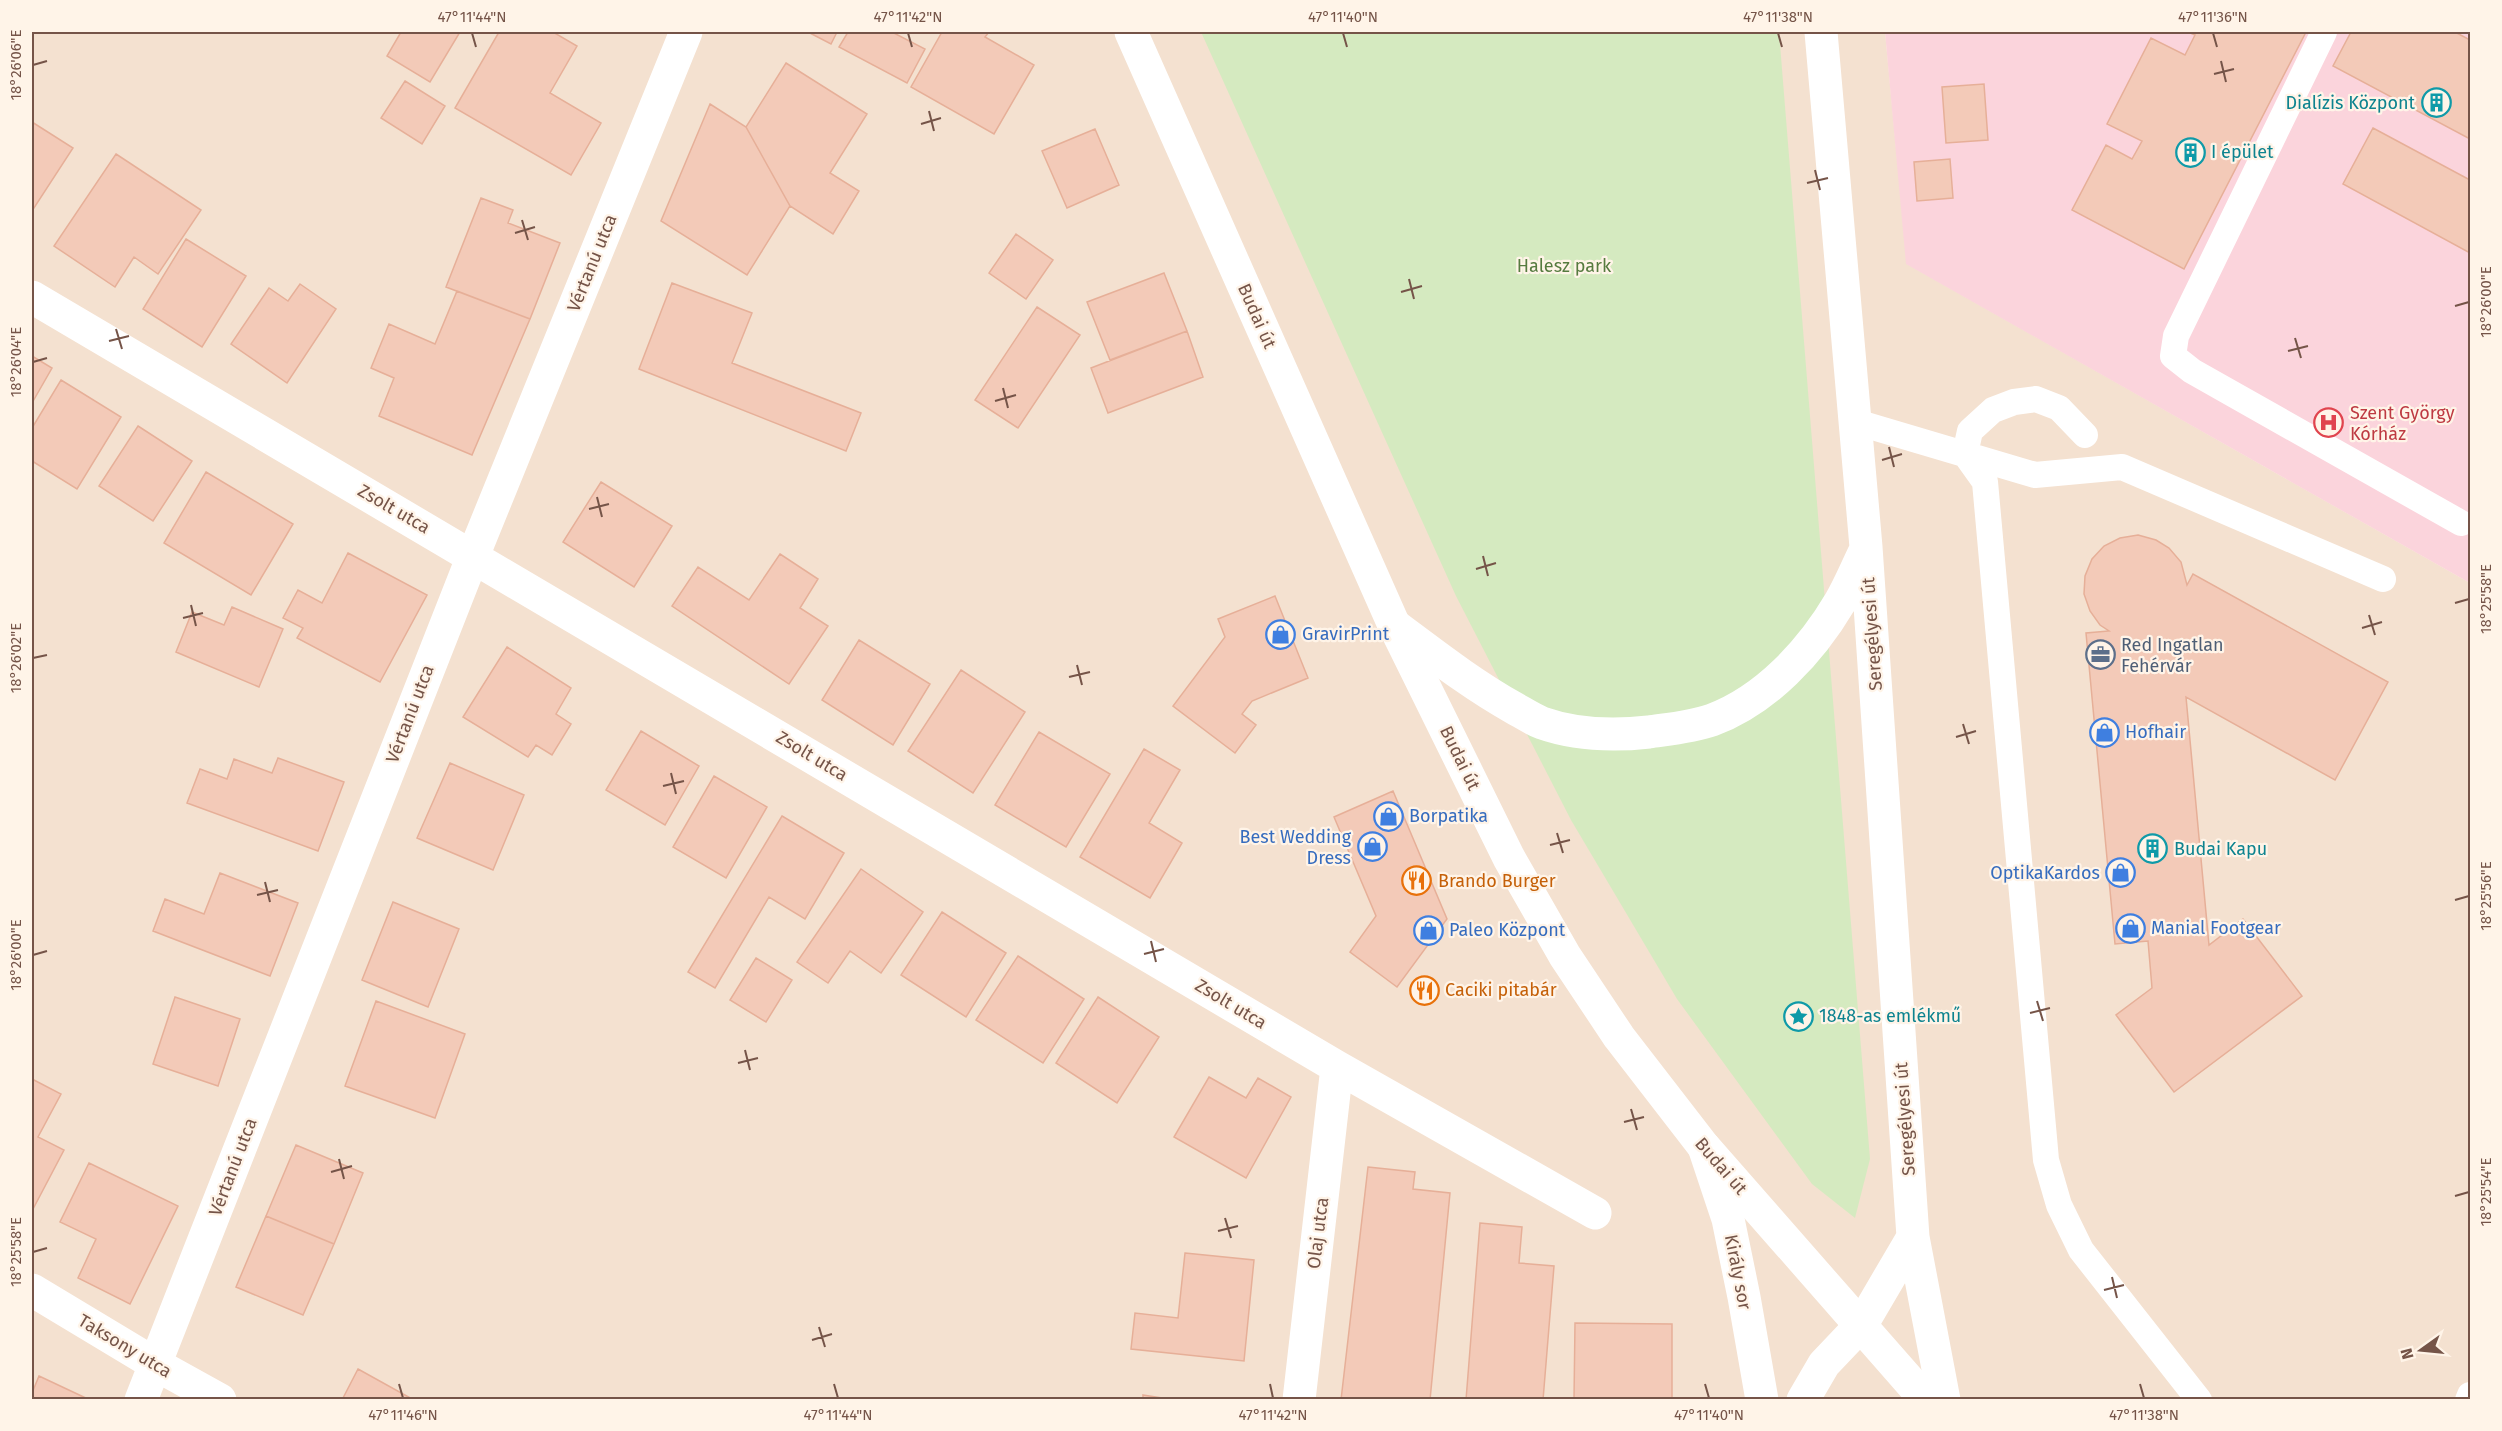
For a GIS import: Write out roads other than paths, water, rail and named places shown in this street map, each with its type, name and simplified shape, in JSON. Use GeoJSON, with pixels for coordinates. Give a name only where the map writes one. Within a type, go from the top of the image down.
{"type":"FeatureCollection","features":[{"type":"Feature","properties":{"kind":"street","name":"Vértanú utca"},"geometry":{"type":"LineString","coordinates":[[141,1400],[473,556],[686,32]]}},
{"type":"Feature","properties":{"kind":"street","name":"Budai út"},"geometry":{"type":"LineString","coordinates":[[1131,32],[1394,625],[1509,858],[1565,956],[1619,1037],[1704,1147],[1862,1324],[1926,1400]]}},
{"type":"Feature","properties":{"kind":"street","name":"Seregélyesi út"},"geometry":{"type":"LineString","coordinates":[[1821,32],[1866,547],[1912,1237],[1944,1400]]}},
{"type":"Feature","properties":{"kind":"street","name":"Zsolt utca"},"geometry":{"type":"LineString","coordinates":[[32,297],[1337,1067],[1594,1214]]}},
{"type":"Feature","properties":{"kind":"street"},"geometry":{"type":"LineString","coordinates":[[1394,625],[1485,692],[1540,722],[1565,729],[1601,734],[1672,729],[1711,720],[1741,705],[1776,681],[1808,649],[1840,602],[1866,547]]}},
{"type":"Feature","properties":{"kind":"street","name":"Olaj utca"},"geometry":{"type":"LineString","coordinates":[[1299,1400],[1337,1067]]}},
{"type":"Feature","properties":{"kind":"street","name":"Király sor"},"geometry":{"type":"LineString","coordinates":[[1704,1147],[1728,1220],[1762,1400]]}},
{"type":"Feature","properties":{"kind":"street"},"geometry":{"type":"LineString","coordinates":[[1803,1400],[1824,1364],[1862,1324],[1912,1237]]}},
{"type":"Feature","properties":{"kind":"street","name":"Taksony utca"},"geometry":{"type":"LineString","coordinates":[[32,1290],[220,1400]]}},
{"type":"Feature","properties":{"kind":"lane"},"geometry":{"type":"LineString","coordinates":[[2324,32],[2176,336],[2173,356],[2192,371],[2467,519]]}},
{"type":"Feature","properties":{"kind":"lane"},"geometry":{"type":"LineString","coordinates":[[2085,435],[2059,408],[2036,399],[2014,402],[1993,410],[1970,431],[1965,454],[1985,482],[2046,1160],[2059,1205],[2081,1250],[2199,1400]]}},
{"type":"Feature","properties":{"kind":"lane"},"geometry":{"type":"LineString","coordinates":[[1856,422],[2035,476],[2122,466],[2383,579]]}},
{"type":"Feature","properties":{"kind":"lane"},"geometry":{"type":"LineString","coordinates":[[2468,1400],[2470,1395]]}},
{"type":"Feature","properties":{"kind":"place","name":"Dialízis Központ"},"geometry":{"type":"Point","coordinates":[2436,103]}},
{"type":"Feature","properties":{"kind":"place","name":"I épület"},"geometry":{"type":"Point","coordinates":[2190,152]}},
{"type":"Feature","properties":{"kind":"place","name":"Szent György Kórház"},"geometry":{"type":"Point","coordinates":[2329,423]}},
{"type":"Feature","properties":{"kind":"place","name":"GravirPrint"},"geometry":{"type":"Point","coordinates":[1281,634]}},
{"type":"Feature","properties":{"kind":"place","name":"Red Ingatlan Fehérvár"},"geometry":{"type":"Point","coordinates":[2100,655]}},
{"type":"Feature","properties":{"kind":"place","name":"Hofhair"},"geometry":{"type":"Point","coordinates":[2104,732]}},
{"type":"Feature","properties":{"kind":"place","name":"Borpatika"},"geometry":{"type":"Point","coordinates":[1388,816]}},
{"type":"Feature","properties":{"kind":"place","name":"Best Wedding Dress"},"geometry":{"type":"Point","coordinates":[1372,847]}},
{"type":"Feature","properties":{"kind":"place","name":"Budai Kapu"},"geometry":{"type":"Point","coordinates":[2153,849]}},
{"type":"Feature","properties":{"kind":"place","name":"OptikaKardos"},"geometry":{"type":"Point","coordinates":[2121,873]}},
{"type":"Feature","properties":{"kind":"place","name":"Brando Burger"},"geometry":{"type":"Point","coordinates":[1417,881]}},
{"type":"Feature","properties":{"kind":"place","name":"Manial Footgear"},"geometry":{"type":"Point","coordinates":[2130,928]}},
{"type":"Feature","properties":{"kind":"place","name":"Paleo Központ"},"geometry":{"type":"Point","coordinates":[1428,930]}},
{"type":"Feature","properties":{"kind":"place","name":"Caciki pitabár"},"geometry":{"type":"Point","coordinates":[1424,990]}},
{"type":"Feature","properties":{"kind":"place","name":"1848-as emlékmű"},"geometry":{"type":"Point","coordinates":[1798,1016]}},
{"type":"Feature","properties":{"kind":"park label","name":"Halesz park"},"geometry":{"type":"Point","coordinates":[1564,266]}}]}
